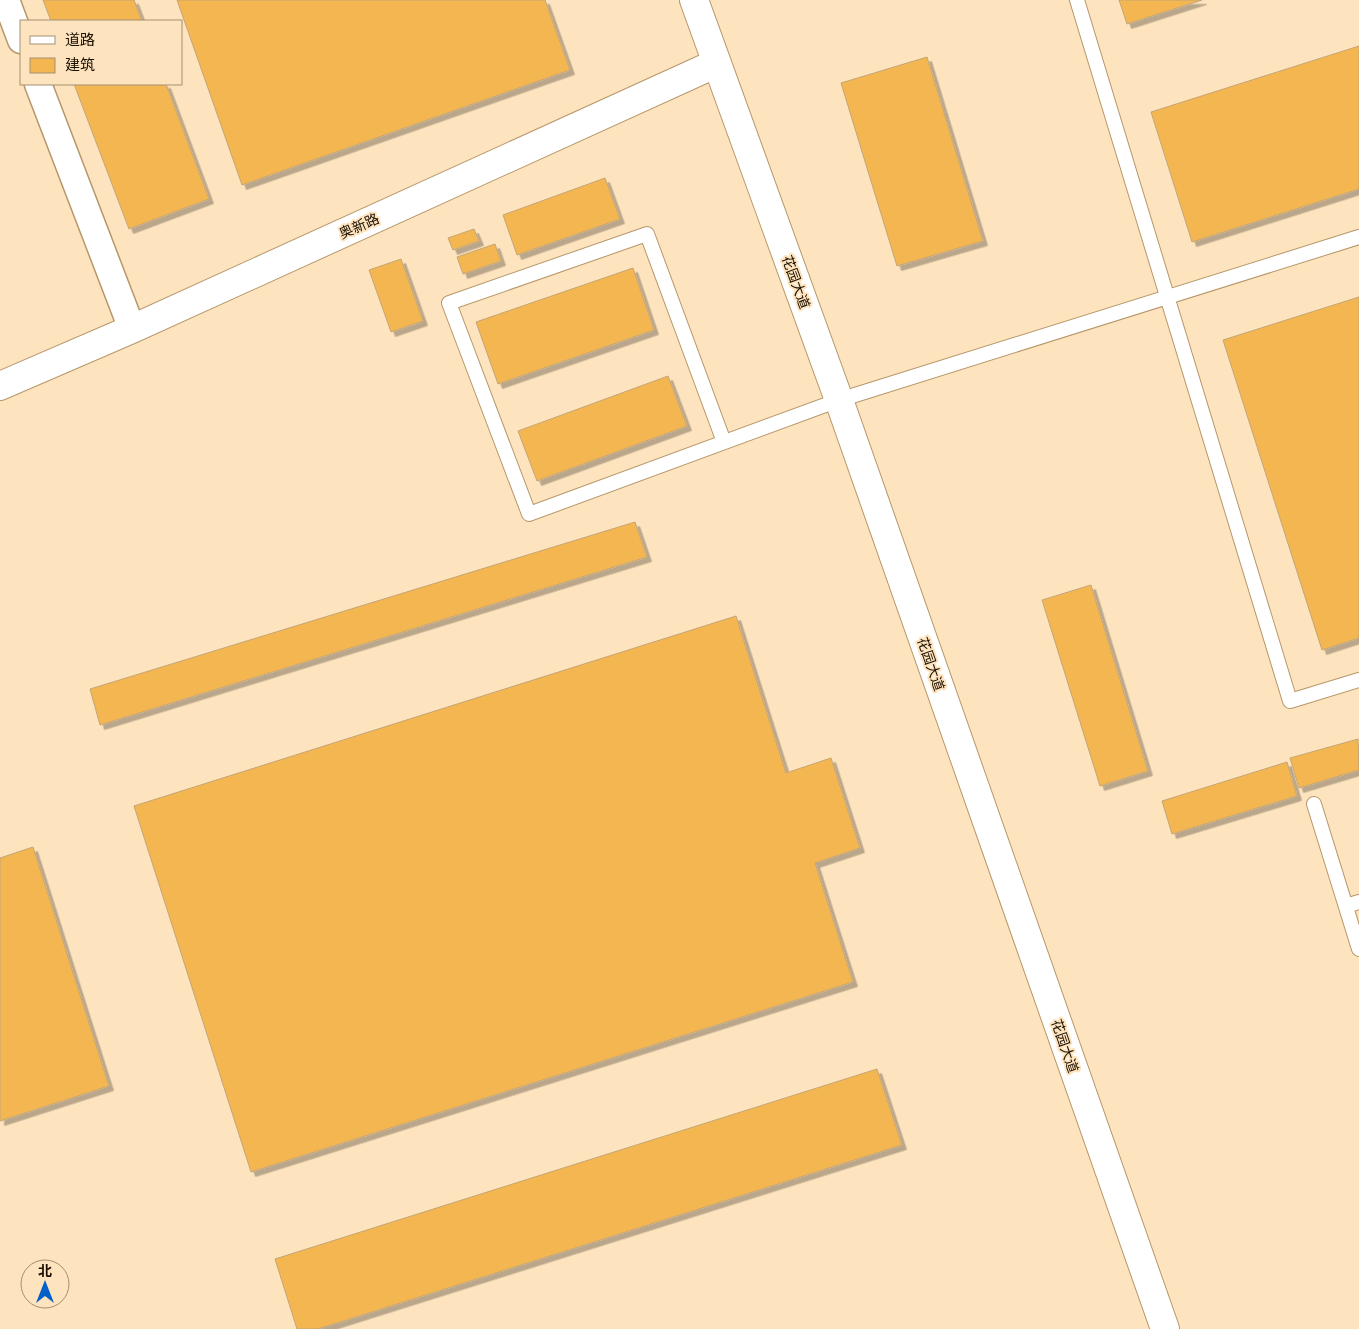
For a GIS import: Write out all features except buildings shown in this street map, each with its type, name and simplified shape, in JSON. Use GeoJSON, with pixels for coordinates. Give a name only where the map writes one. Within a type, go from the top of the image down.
{"type":"FeatureCollection","features":[{"type":"Feature","properties":{"kind":"street"},"geometry":{"type":"LineString","coordinates":[[6,0],[20,37]]}},
{"type":"Feature","properties":{"kind":"street","name":"花园大道"},"geometry":{"type":"LineString","coordinates":[[694,0],[839,400],[1165,1329]]}},
{"type":"Feature","properties":{"kind":"street","name":"奥新路"},"geometry":{"type":"LineString","coordinates":[[0,386],[132,329],[717,63]]}},
{"type":"Feature","properties":{"kind":"street"},"geometry":{"type":"LineString","coordinates":[[38,85],[132,329]]}},
{"type":"Feature","properties":{"kind":"lane"},"geometry":{"type":"LineString","coordinates":[[1077,0],[1290,701],[1359,680]]}},
{"type":"Feature","properties":{"kind":"lane"},"geometry":{"type":"LineString","coordinates":[[724,442],[648,234],[449,303],[529,514],[839,400],[1359,237]]}},
{"type":"Feature","properties":{"kind":"lane"},"geometry":{"type":"LineString","coordinates":[[1314,804],[1352,904],[1359,949]]}}]}
